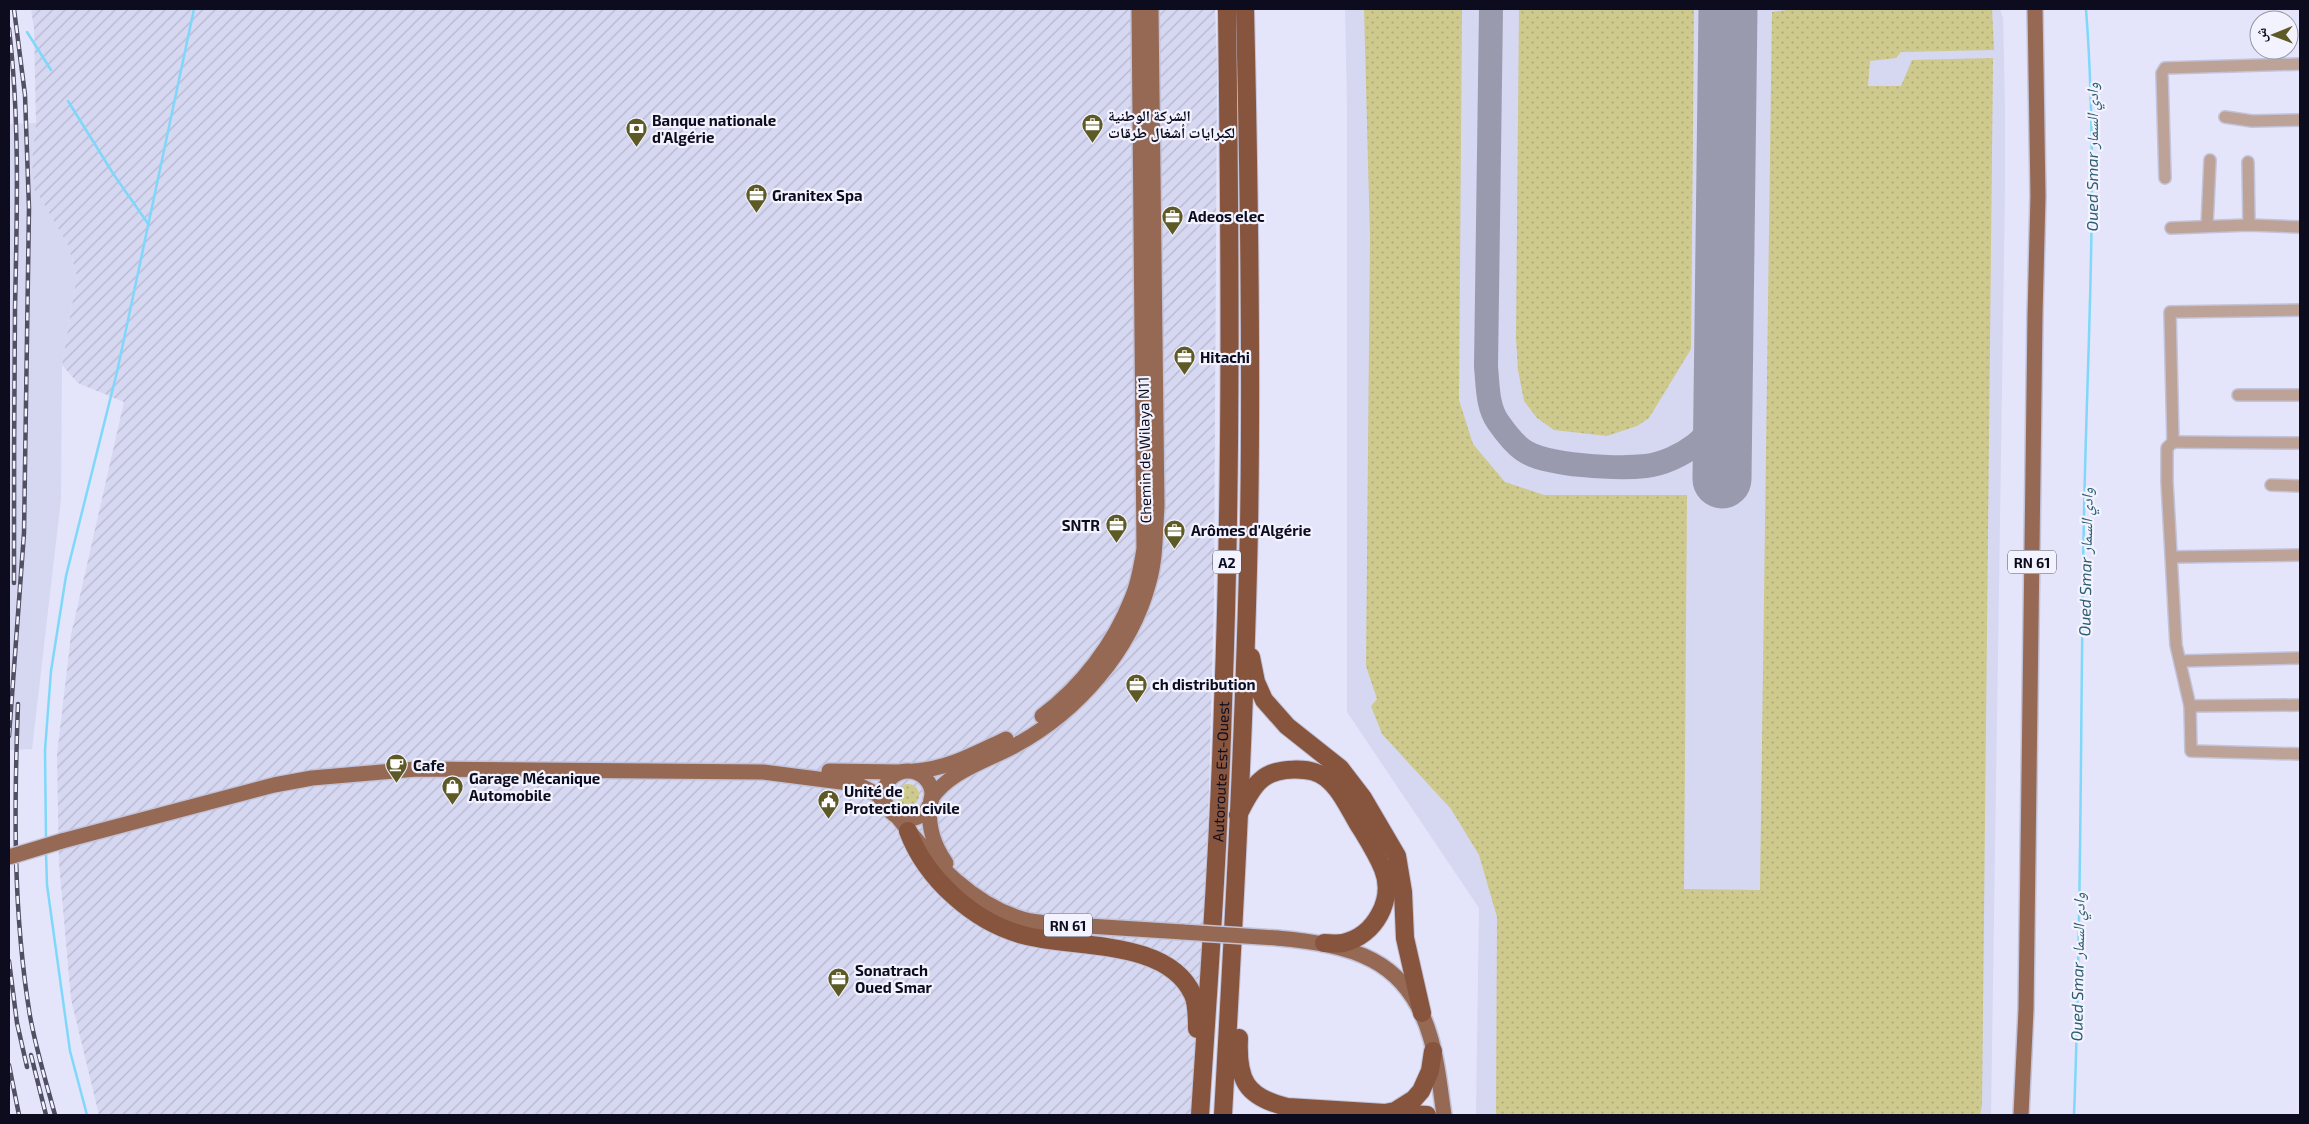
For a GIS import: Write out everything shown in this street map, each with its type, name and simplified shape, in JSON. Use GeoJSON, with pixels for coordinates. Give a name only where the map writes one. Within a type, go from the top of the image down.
{"type":"FeatureCollection","features":[{"type":"Feature","properties":{"kind":"highway","name":"Autoroute Est-Ouest"},"geometry":{"type":"LineString","coordinates":[[1200,1115],[1218,833],[1227,550],[1230,209],[1227,9]]}},
{"type":"Feature","properties":{"kind":"highway","name":"Autoroute Est-Ouest"},"geometry":{"type":"LineString","coordinates":[[1223,1115],[1232,958],[1247,610],[1250,450],[1244,9]]}},
{"type":"Feature","properties":{"kind":"highway"},"geometry":{"type":"LineString","coordinates":[[1247,610],[1249,648],[1256,682],[1264,700],[1287,726],[1340,768],[1363,798],[1397,856],[1403,892],[1406,938],[1422,1013]]}},
{"type":"Feature","properties":{"kind":"highway"},"geometry":{"type":"LineString","coordinates":[[1237,816],[1260,780],[1277,771],[1298,769],[1325,777],[1340,793],[1384,870],[1387,887],[1386,900],[1377,921],[1362,935],[1343,943],[1324,943]]}},
{"type":"Feature","properties":{"kind":"highway"},"geometry":{"type":"LineString","coordinates":[[908,831],[914,846],[934,875],[955,896],[995,924],[1023,935],[1136,952],[1159,960],[1179,976],[1193,995],[1197,1019],[1200,1115]]}},
{"type":"Feature","properties":{"kind":"highway"},"geometry":{"type":"LineString","coordinates":[[1232,958],[1239,1003],[1238,1062],[1242,1077],[1248,1086],[1272,1103],[1287,1107],[1427,1115]]}},
{"type":"Feature","properties":{"kind":"highway"},"geometry":{"type":"LineString","coordinates":[[1384,1113],[1405,1106],[1421,1091],[1430,1071],[1434,1051]]}},
{"type":"Feature","properties":{"kind":"main road","name":"Chemin de Wilaya N11"},"geometry":{"type":"LineString","coordinates":[[763,772],[799,770],[907,772],[932,770],[951,765],[1010,738],[1052,709],[1085,676],[1104,650],[1132,598],[1138,581],[1146,534],[1139,9]]}},
{"type":"Feature","properties":{"kind":"main road"},"geometry":{"type":"LineString","coordinates":[[930,803],[930,785],[926,779],[907,772],[888,782],[885,788],[891,810],[911,818],[918,816],[930,803],[944,783],[1030,738],[1070,707],[1094,683],[1114,655],[1143,602],[1150,581],[1154,554],[1156,507],[1151,9]]}},
{"type":"Feature","properties":{"kind":"main road","name":"RN 61"},"geometry":{"type":"LineString","coordinates":[[2021,1115],[2026,990],[2038,196],[2035,9]]}},
{"type":"Feature","properties":{"kind":"main road"},"geometry":{"type":"LineString","coordinates":[[9,857],[236,794],[312,778],[433,769],[763,772]]}},
{"type":"Feature","properties":{"kind":"main road","name":"RN 61"},"geometry":{"type":"LineString","coordinates":[[763,772],[857,784],[878,795],[939,865],[963,886],[1007,913],[1030,920],[1324,943],[1369,958],[1384,967],[1406,986],[1422,1013],[1434,1051],[1444,1115]]}},
{"type":"Feature","properties":{"kind":"main road","name":"RN 61"},"geometry":{"type":"LineString","coordinates":[[930,803],[929,825],[933,841],[963,886]]}},
{"type":"Feature","properties":{"kind":"street"},"geometry":{"type":"LineString","coordinates":[[2165,178],[2162,73],[2165,68],[2300,64]]}},
{"type":"Feature","properties":{"kind":"street"},"geometry":{"type":"LineString","coordinates":[[2224,117],[2252,121],[2300,120]]}},
{"type":"Feature","properties":{"kind":"street"},"geometry":{"type":"LineString","coordinates":[[2207,226],[2210,160]]}},
{"type":"Feature","properties":{"kind":"street"},"geometry":{"type":"LineString","coordinates":[[2248,162],[2249,225]]}},
{"type":"Feature","properties":{"kind":"street"},"geometry":{"type":"LineString","coordinates":[[2171,228],[2249,225],[2300,227]]}},
{"type":"Feature","properties":{"kind":"street"},"geometry":{"type":"LineString","coordinates":[[2300,310],[2170,312],[2173,442],[2168,448],[2167,457],[2176,645],[2190,706],[2191,751],[2300,754]]}},
{"type":"Feature","properties":{"kind":"street"},"geometry":{"type":"LineString","coordinates":[[2238,394],[2300,395]]}},
{"type":"Feature","properties":{"kind":"street"},"geometry":{"type":"LineString","coordinates":[[2173,442],[2300,443]]}},
{"type":"Feature","properties":{"kind":"street"},"geometry":{"type":"LineString","coordinates":[[2271,485],[2300,486]]}},
{"type":"Feature","properties":{"kind":"street"},"geometry":{"type":"LineString","coordinates":[[2172,557],[2300,555]]}},
{"type":"Feature","properties":{"kind":"street"},"geometry":{"type":"LineString","coordinates":[[2181,661],[2300,658]]}},
{"type":"Feature","properties":{"kind":"street"},"geometry":{"type":"LineString","coordinates":[[2190,706],[2300,705]]}},
{"type":"Feature","properties":{"kind":"shaded area"},"geometry":{"type":"Polygon","coordinates":[[[31,9],[1215,9],[1217,66],[1214,596],[1204,982],[1195,1115],[99,1115],[71,999],[59,863],[57,755],[71,635],[124,402],[78,383],[62,365],[77,276],[68,245],[38,194],[35,193],[32,162],[36,123],[34,28],[31,9]]]}},
{"type":"Feature","properties":{"kind":"shaded area"},"geometry":{"type":"Polygon","coordinates":[[[1345,9],[2000,9],[2003,18],[2005,190],[1991,1115],[1476,1115],[1479,908],[1347,712],[1347,105],[1345,9]]]}},
{"type":"Feature","properties":{"kind":"shaded area"},"geometry":{"type":"Polygon","coordinates":[[[1364,9],[1462,9],[1459,400],[1473,444],[1505,482],[1544,495],[1687,495],[1684,889],[1760,890],[1772,12],[1795,9],[1992,9],[1994,50],[1901,52],[1896,58],[1870,61],[1868,86],[1901,86],[1912,60],[1993,58],[1982,1105],[1980,1115],[1496,1115],[1497,917],[1479,855],[1451,809],[1382,734],[1371,706],[1377,699],[1366,666],[1370,238],[1364,9]]]}},
{"type":"Feature","properties":{"kind":"shaded area"},"geometry":{"type":"Polygon","coordinates":[[[1519,9],[1694,9],[1691,349],[1649,418],[1637,426],[1607,436],[1554,430],[1537,418],[1524,401],[1518,370],[1516,338],[1519,9]]]}},
{"type":"Feature","properties":{"kind":"shaded area"},"geometry":{"type":"Polygon","coordinates":[[[36,123],[32,162],[38,194],[68,245],[77,276],[62,365],[61,499],[32,749],[9,750],[9,124],[36,123]]]}},
{"type":"Feature","properties":{"kind":"shaded area"},"geometry":{"type":"Polygon","coordinates":[[[904,784],[912,784],[919,791],[919,799],[912,806],[904,806],[897,799],[897,791],[904,784]]]}},
{"type":"Feature","properties":{"kind":"waterway"},"geometry":{"type":"LineString","coordinates":[[46,839],[45,750],[51,671],[66,576],[117,372],[194,9]]}},
{"type":"Feature","properties":{"kind":"waterway","name":"Oued Smar وادي السمار"},"geometry":{"type":"LineString","coordinates":[[2074,1115],[2084,515],[2092,198],[2092,135],[2086,9]]}},
{"type":"Feature","properties":{"kind":"waterway"},"geometry":{"type":"LineString","coordinates":[[27,32],[51,70]]}},
{"type":"Feature","properties":{"kind":"waterway"},"geometry":{"type":"LineString","coordinates":[[68,101],[114,175],[149,225]]}},
{"type":"Feature","properties":{"kind":"waterway"},"geometry":{"type":"LineString","coordinates":[[46,852],[47,885],[70,1051],[87,1115]]}},
{"type":"Feature","properties":{"kind":"taxiway"},"geometry":{"type":"LineString","coordinates":[[1491,9],[1486,367],[1490,403],[1494,416],[1506,433],[1523,450],[1548,460],[1583,465],[1646,466],[1678,456],[1695,445],[1706,433],[1714,419],[1723,389]]}},
{"type":"Feature","properties":{"kind":"runway"},"geometry":{"type":"LineString","coordinates":[[1722,479],[1728,9]]}},
{"type":"Feature","properties":{"kind":"railway"},"geometry":{"type":"LineString","coordinates":[[9,736],[24,533],[29,208],[25,95],[14,9]]}},
{"type":"Feature","properties":{"kind":"railway"},"geometry":{"type":"LineString","coordinates":[[9,29],[15,98],[17,168],[14,583]]}},
{"type":"Feature","properties":{"kind":"railway"},"geometry":{"type":"LineString","coordinates":[[18,704],[16,860],[20,938],[30,1016],[55,1115]]}},
{"type":"Feature","properties":{"kind":"railway"},"geometry":{"type":"LineString","coordinates":[[9,961],[17,1023],[27,1067]]}},
{"type":"Feature","properties":{"kind":"railway"},"geometry":{"type":"LineString","coordinates":[[31,1055],[46,1115]]}},
{"type":"Feature","properties":{"kind":"railway"},"geometry":{"type":"LineString","coordinates":[[9,1065],[19,1115]]}},
{"type":"Feature","properties":{"kind":"place","name":"الشركة الوطنية لكبرايات أشغال طرقات"},"geometry":{"type":"Point","coordinates":[1092,143]}},
{"type":"Feature","properties":{"kind":"place","name":"Banque nationale d'Algérie"},"geometry":{"type":"Point","coordinates":[636,148]}},
{"type":"Feature","properties":{"kind":"place","name":"Granitex Spa"},"geometry":{"type":"Point","coordinates":[756,214]}},
{"type":"Feature","properties":{"kind":"place","name":"Adeos elec"},"geometry":{"type":"Point","coordinates":[1172,235]}},
{"type":"Feature","properties":{"kind":"place","name":"Hitachi"},"geometry":{"type":"Point","coordinates":[1184,376]}},
{"type":"Feature","properties":{"kind":"place","name":"SNTR"},"geometry":{"type":"Point","coordinates":[1116,544]}},
{"type":"Feature","properties":{"kind":"place","name":"Arômes d'Algérie"},"geometry":{"type":"Point","coordinates":[1175,549]}},
{"type":"Feature","properties":{"kind":"place","name":"ch distribution"},"geometry":{"type":"Point","coordinates":[1136,703]}},
{"type":"Feature","properties":{"kind":"place","name":"Cafe"},"geometry":{"type":"Point","coordinates":[397,784]}},
{"type":"Feature","properties":{"kind":"place","name":"Garage Mécanique Automobile"},"geometry":{"type":"Point","coordinates":[453,806]}},
{"type":"Feature","properties":{"kind":"place","name":"Unité de Protection civile"},"geometry":{"type":"Point","coordinates":[828,819]}},
{"type":"Feature","properties":{"kind":"place","name":"Sonatrach Oued Smar"},"geometry":{"type":"Point","coordinates":[839,998]}}]}
